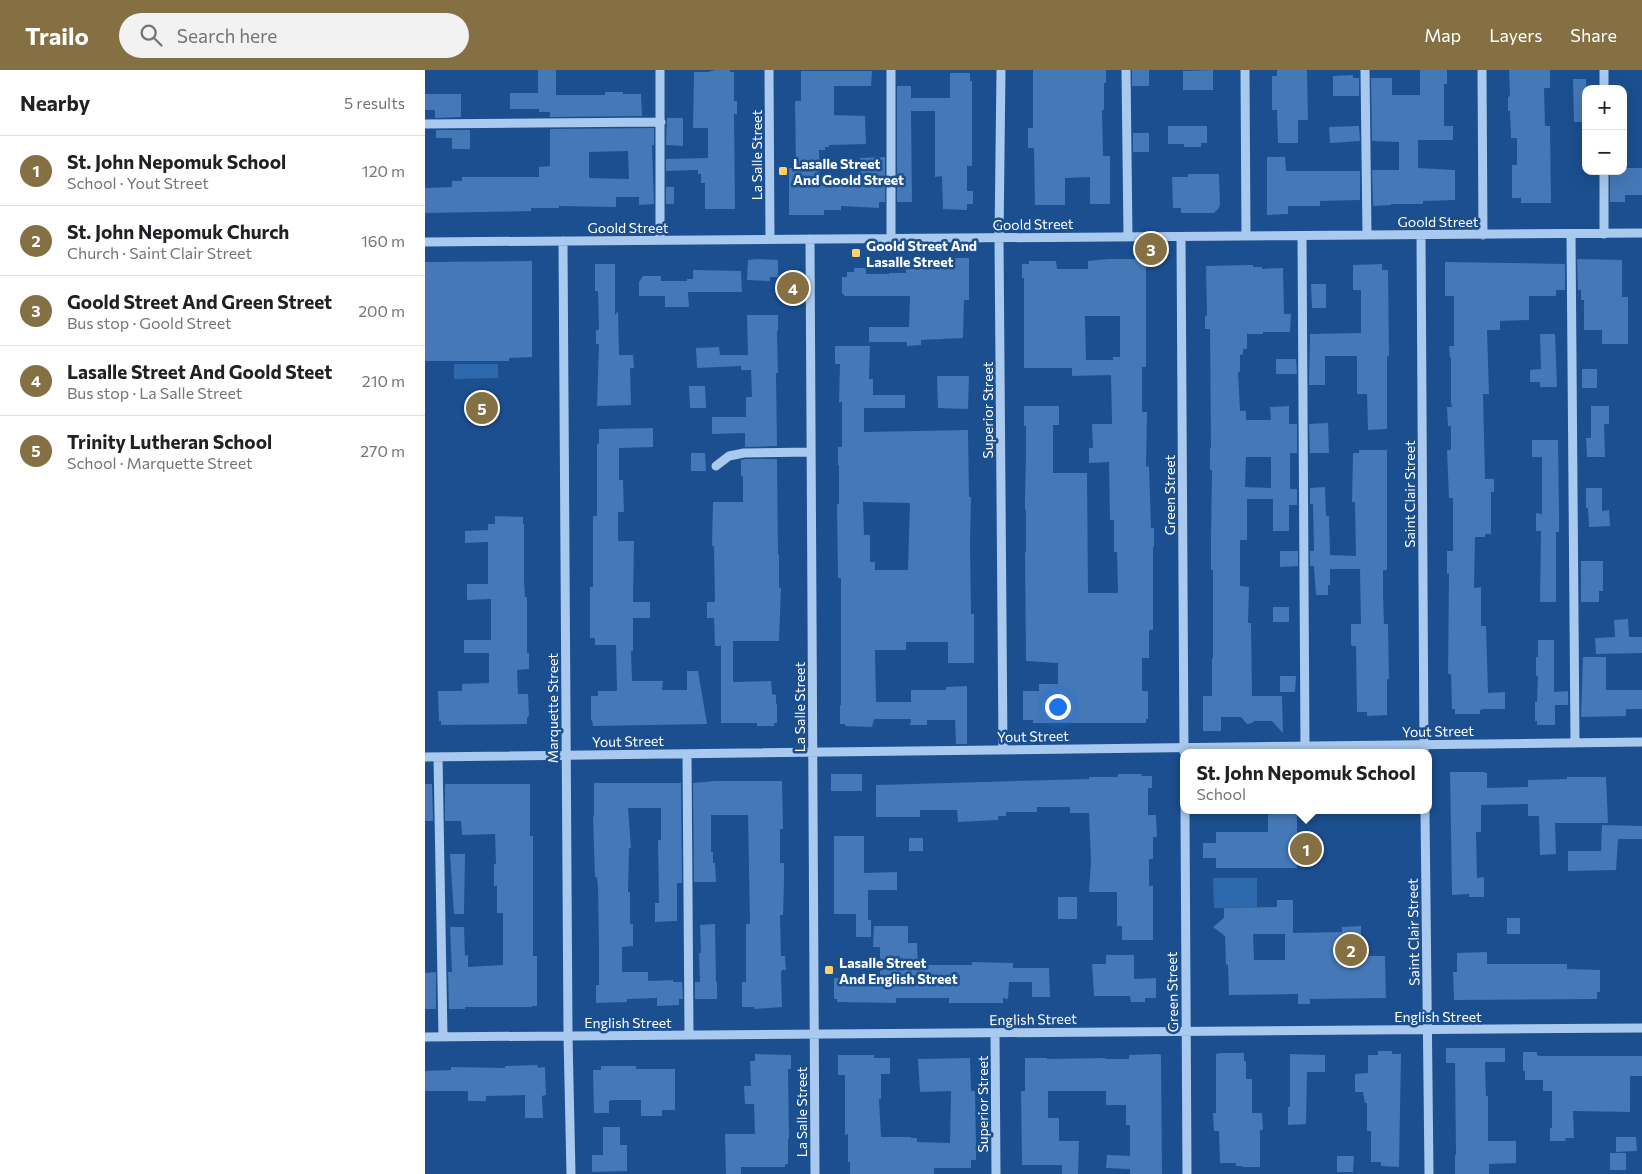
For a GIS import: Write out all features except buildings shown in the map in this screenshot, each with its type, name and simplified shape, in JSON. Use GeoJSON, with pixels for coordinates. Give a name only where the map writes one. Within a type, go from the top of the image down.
{"type":"FeatureCollection","features":[{"type":"Feature","properties":{"kind":"street"},"geometry":{"type":"LineString","coordinates":[[660,70],[661,240]]}},
{"type":"Feature","properties":{"kind":"street","name":"La Salle Street"},"geometry":{"type":"LineString","coordinates":[[769,70],[770,239]]}},
{"type":"Feature","properties":{"kind":"street"},"geometry":{"type":"LineString","coordinates":[[891,70],[891,239]]}},
{"type":"Feature","properties":{"kind":"street","name":"Superior Street"},"geometry":{"type":"LineString","coordinates":[[1001,70],[999,238],[1003,750]]}},
{"type":"Feature","properties":{"kind":"street"},"geometry":{"type":"LineString","coordinates":[[1126,70],[1128,237]]}},
{"type":"Feature","properties":{"kind":"street"},"geometry":{"type":"LineString","coordinates":[[1245,70],[1246,236]]}},
{"type":"Feature","properties":{"kind":"street"},"geometry":{"type":"LineString","coordinates":[[1365,70],[1367,235]]}},
{"type":"Feature","properties":{"kind":"street"},"geometry":{"type":"LineString","coordinates":[[1482,70],[1483,235]]}},
{"type":"Feature","properties":{"kind":"street"},"geometry":{"type":"LineString","coordinates":[[1604,70],[1604,85]]}},
{"type":"Feature","properties":{"kind":"street"},"geometry":{"type":"LineString","coordinates":[[425,124],[661,122]]}},
{"type":"Feature","properties":{"kind":"street"},"geometry":{"type":"LineString","coordinates":[[1604,175],[1604,234]]}},
{"type":"Feature","properties":{"kind":"street","name":"Goold Street"},"geometry":{"type":"LineString","coordinates":[[425,242],[1642,233]]}},
{"type":"Feature","properties":{"kind":"street"},"geometry":{"type":"LineString","coordinates":[[1571,234],[1575,743]]}},
{"type":"Feature","properties":{"kind":"street","name":"Saint Clair Street"},"geometry":{"type":"LineString","coordinates":[[1421,235],[1424,749]]}},
{"type":"Feature","properties":{"kind":"street","name":"Green Street"},"geometry":{"type":"LineString","coordinates":[[1181,236],[1184,749]]}},
{"type":"Feature","properties":{"kind":"street"},"geometry":{"type":"LineString","coordinates":[[1302,236],[1305,746]]}},
{"type":"Feature","properties":{"kind":"street","name":"La Salle Street"},"geometry":{"type":"LineString","coordinates":[[810,239],[815,1174]]}},
{"type":"Feature","properties":{"kind":"street","name":"Marquette Street"},"geometry":{"type":"LineString","coordinates":[[563,241],[568,1036],[571,1174]]}},
{"type":"Feature","properties":{"kind":"street"},"geometry":{"type":"LineString","coordinates":[[716,466],[729,456],[744,453],[811,452]]}},
{"type":"Feature","properties":{"kind":"street","name":"Yout Street"},"geometry":{"type":"LineString","coordinates":[[1214,749],[1305,746],[1424,749],[1642,742]]}},
{"type":"Feature","properties":{"kind":"street","name":"Yout Street"},"geometry":{"type":"LineString","coordinates":[[425,757],[1003,750],[1180,750]]}},
{"type":"Feature","properties":{"kind":"street"},"geometry":{"type":"LineString","coordinates":[[687,754],[689,1035]]}},
{"type":"Feature","properties":{"kind":"street"},"geometry":{"type":"LineString","coordinates":[[438,757],[443,1037]]}},
{"type":"Feature","properties":{"kind":"street","name":"Green Street"},"geometry":{"type":"LineString","coordinates":[[1185,814],[1187,1174]]}},
{"type":"Feature","properties":{"kind":"street","name":"Saint Clair Street"},"geometry":{"type":"LineString","coordinates":[[1425,814],[1429,1174]]}},
{"type":"Feature","properties":{"kind":"street","name":"English Street"},"geometry":{"type":"LineString","coordinates":[[425,1037],[1642,1028]]}},
{"type":"Feature","properties":{"kind":"street","name":"Superior Street"},"geometry":{"type":"LineString","coordinates":[[995,1033],[996,1174]]}},
{"type":"Feature","properties":{"kind":"shaded area"},"geometry":{"type":"Polygon","coordinates":[[[454,364],[498,364],[498,378],[454,379],[454,364]]]}},
{"type":"Feature","properties":{"kind":"shaded area"},"geometry":{"type":"Polygon","coordinates":[[[1213,878],[1257,878],[1257,907],[1214,908],[1213,878]]]}},
{"type":"Feature","properties":{"kind":"place","name":"Lasalle Street And Goold Street"},"geometry":{"type":"Point","coordinates":[783,171]}},
{"type":"Feature","properties":{"kind":"place","name":"Goold Street And Green Street"},"geometry":{"type":"Point","coordinates":[1151,249]}},
{"type":"Feature","properties":{"kind":"place","name":"Goold Street And Lasalle Street"},"geometry":{"type":"Point","coordinates":[856,253]}},
{"type":"Feature","properties":{"kind":"place","name":"Lasalle Street And Goold Steet"},"geometry":{"type":"Point","coordinates":[793,288]}},
{"type":"Feature","properties":{"kind":"place","name":"Trinity Lutheran School"},"geometry":{"type":"Point","coordinates":[482,408]}},
{"type":"Feature","properties":{"kind":"place","name":"St. John Nepomuk School"},"geometry":{"type":"Point","coordinates":[1306,849]}},
{"type":"Feature","properties":{"kind":"place","name":"St. John Nepomuk Church"},"geometry":{"type":"Point","coordinates":[1351,950]}},
{"type":"Feature","properties":{"kind":"place","name":"Lasalle Street And English Street"},"geometry":{"type":"Point","coordinates":[829,970]}}]}
